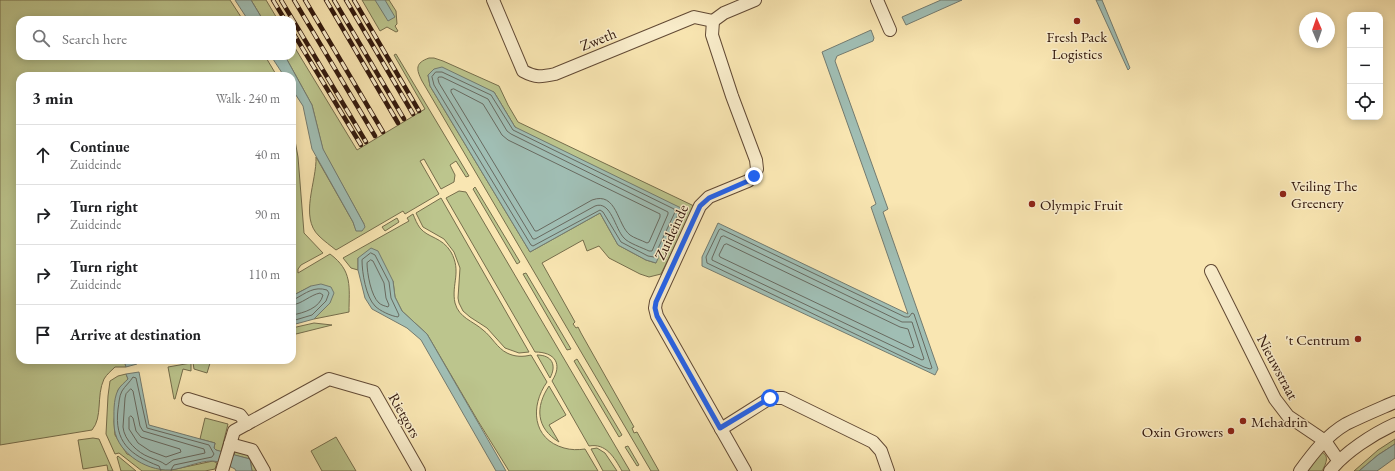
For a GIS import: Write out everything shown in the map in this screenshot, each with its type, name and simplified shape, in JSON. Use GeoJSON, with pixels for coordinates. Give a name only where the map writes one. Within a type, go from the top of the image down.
{"type":"FeatureCollection","features":[{"type":"Feature","properties":{"kind":"street","name":"Zweth"},"geometry":{"type":"LineString","coordinates":[[493,0],[524,71],[534,77],[543,77],[555,74],[694,17],[713,22]]}},
{"type":"Feature","properties":{"kind":"street"},"geometry":{"type":"LineString","coordinates":[[713,22],[724,13],[755,0]]}},
{"type":"Feature","properties":{"kind":"street"},"geometry":{"type":"LineString","coordinates":[[877,0],[890,30]]}},
{"type":"Feature","properties":{"kind":"street","name":"Zuideinde"},"geometry":{"type":"LineString","coordinates":[[713,22],[712,35],[732,96],[756,160],[757,168],[754,176],[748,181],[709,198],[700,206],[656,302],[655,308],[657,316],[745,471]]}},
{"type":"Feature","properties":{"kind":"street","name":"Nieuwstraat"},"geometry":{"type":"LineString","coordinates":[[1211,271],[1275,399],[1288,416],[1325,441],[1338,460]]}},
{"type":"Feature","properties":{"kind":"street","name":"Rietgors"},"geometry":{"type":"LineString","coordinates":[[222,471],[234,431],[329,379],[374,392],[419,471]]}},
{"type":"Feature","properties":{"kind":"street"},"geometry":{"type":"LineString","coordinates":[[720,428],[770,398],[783,398],[873,442],[881,451],[888,471]]}},
{"type":"Feature","properties":{"kind":"street"},"geometry":{"type":"LineString","coordinates":[[188,399],[240,415],[247,424]]}},
{"type":"Feature","properties":{"kind":"street"},"geometry":{"type":"LineString","coordinates":[[1300,471],[1313,453],[1345,425],[1395,402]]}},
{"type":"Feature","properties":{"kind":"street"},"geometry":{"type":"LineString","coordinates":[[1330,471],[1338,460],[1379,431],[1395,424]]}},
{"type":"Feature","properties":{"kind":"street"},"geometry":{"type":"LineString","coordinates":[[229,447],[252,450],[264,471]]}},
{"type":"Feature","properties":{"kind":"green space"},"geometry":{"type":"Polygon","coordinates":[[[0,0],[230,0],[240,16],[16,16],[16,60],[267,60],[275,72],[16,72],[16,364],[125,364],[126,367],[115,367],[104,379],[100,392],[99,413],[92,430],[0,445],[0,0]]]}},
{"type":"Feature","properties":{"kind":"green space"},"geometry":{"type":"Polygon","coordinates":[[[251,0],[266,0],[276,16],[261,16],[251,0]]]}},
{"type":"Feature","properties":{"kind":"green space"},"geometry":{"type":"Polygon","coordinates":[[[362,0],[389,0],[396,11],[397,24],[395,26],[398,31],[396,32],[387,27],[380,31],[362,0]]]}},
{"type":"Feature","properties":{"kind":"green space"},"geometry":{"type":"Polygon","coordinates":[[[296,50],[357,150],[425,109],[394,55],[396,54],[469,176],[466,177],[456,161],[450,165],[455,175],[454,182],[441,189],[424,159],[420,161],[439,194],[405,214],[403,211],[336,250],[319,236],[313,228],[310,219],[310,198],[316,167],[316,157],[353,222],[356,230],[364,224],[323,150],[312,105],[296,76],[296,72],[294,72],[287,60],[296,60],[296,50]]]}},
{"type":"Feature","properties":{"kind":"green space"},"geometry":{"type":"Polygon","coordinates":[[[434,58],[443,61],[499,86],[518,122],[694,206],[661,274],[649,277],[640,274],[609,258],[599,246],[587,251],[583,240],[542,263],[575,322],[573,324],[576,328],[578,327],[634,427],[632,428],[634,433],[637,432],[659,471],[651,471],[422,81],[418,67],[424,60],[434,58]],[[428,75],[430,86],[530,252],[600,213],[618,245],[646,260],[656,263],[515,127],[494,92],[428,75]]]}},
{"type":"Feature","properties":{"kind":"green space"},"geometry":{"type":"Polygon","coordinates":[[[296,146],[304,233],[323,253],[301,265],[298,269],[298,273],[330,254],[343,267],[346,273],[349,287],[349,312],[314,319],[330,303],[311,286],[296,294],[296,146]]]}},
{"type":"Feature","properties":{"kind":"green space"},"geometry":{"type":"Polygon","coordinates":[[[475,187],[520,262],[517,264],[473,189],[475,187]]]}},
{"type":"Feature","properties":{"kind":"green space"},"geometry":{"type":"Polygon","coordinates":[[[459,191],[466,192],[630,471],[622,471],[613,456],[605,449],[589,446],[552,381],[557,369],[555,360],[548,354],[535,352],[446,198],[459,191]]]}},
{"type":"Feature","properties":{"kind":"green space"},"geometry":{"type":"Polygon","coordinates":[[[441,198],[529,352],[519,353],[505,348],[487,328],[463,311],[458,298],[460,268],[454,252],[444,239],[423,227],[416,213],[441,198]]]}},
{"type":"Feature","properties":{"kind":"green space"},"geometry":{"type":"Polygon","coordinates":[[[413,214],[418,225],[423,231],[443,243],[451,252],[456,266],[454,290],[455,303],[463,316],[483,330],[500,348],[507,353],[519,356],[531,355],[547,382],[538,401],[536,411],[537,421],[545,437],[553,444],[564,448],[574,450],[585,449],[598,471],[509,471],[427,334],[402,311],[395,297],[393,281],[358,258],[358,270],[351,268],[343,258],[409,221],[407,218],[413,214]]]}},
{"type":"Feature","properties":{"kind":"green space"},"geometry":{"type":"Polygon","coordinates":[[[397,218],[399,222],[385,231],[382,227],[397,218]]]}},
{"type":"Feature","properties":{"kind":"green space"},"geometry":{"type":"Polygon","coordinates":[[[526,273],[571,349],[567,350],[523,274],[526,273]]]}},
{"type":"Feature","properties":{"kind":"green space"},"geometry":{"type":"Polygon","coordinates":[[[314,323],[332,325],[296,334],[296,327],[314,323]]]}},
{"type":"Feature","properties":{"kind":"green space"},"geometry":{"type":"Polygon","coordinates":[[[537,355],[542,355],[550,359],[552,362],[553,369],[550,378],[537,355]]]}},
{"type":"Feature","properties":{"kind":"green space"},"geometry":{"type":"Polygon","coordinates":[[[577,359],[622,435],[619,437],[574,361],[577,359]]]}},
{"type":"Feature","properties":{"kind":"green space"},"geometry":{"type":"Polygon","coordinates":[[[191,364],[191,371],[183,369],[175,399],[174,399],[168,367],[191,364]]]}},
{"type":"Feature","properties":{"kind":"green space"},"geometry":{"type":"Polygon","coordinates":[[[193,364],[210,364],[207,373],[194,369],[193,364]]]}},
{"type":"Feature","properties":{"kind":"green space"},"geometry":{"type":"Polygon","coordinates":[[[126,374],[128,379],[118,390],[114,421],[115,435],[127,454],[171,470],[213,461],[217,463],[215,469],[205,471],[142,471],[119,453],[115,454],[106,434],[110,381],[118,376],[126,374]]]}},
{"type":"Feature","properties":{"kind":"green space"},"geometry":{"type":"Polygon","coordinates":[[[549,386],[566,415],[549,425],[559,442],[546,430],[540,417],[541,402],[549,386]]]}},
{"type":"Feature","properties":{"kind":"green space"},"geometry":{"type":"Polygon","coordinates":[[[205,418],[228,424],[221,452],[214,448],[215,443],[200,439],[205,418]]]}},
{"type":"Feature","properties":{"kind":"green space"},"geometry":{"type":"Polygon","coordinates":[[[336,437],[356,471],[322,471],[311,451],[336,437]]]}},
{"type":"Feature","properties":{"kind":"green space"},"geometry":{"type":"Polygon","coordinates":[[[93,438],[99,439],[113,471],[108,471],[107,465],[83,469],[78,440],[93,438]]]}},
{"type":"Feature","properties":{"kind":"green space"},"geometry":{"type":"Polygon","coordinates":[[[1395,439],[1395,444],[1378,455],[1359,471],[1354,471],[1378,450],[1395,439]]]}},
{"type":"Feature","properties":{"kind":"green space"},"geometry":{"type":"Polygon","coordinates":[[[628,446],[639,465],[637,466],[625,447],[628,446]]]}},
{"type":"Feature","properties":{"kind":"green space"},"geometry":{"type":"Polygon","coordinates":[[[597,448],[605,453],[617,471],[603,471],[591,449],[597,448]]]}},
{"type":"Feature","properties":{"kind":"green space"},"geometry":{"type":"Polygon","coordinates":[[[236,449],[250,453],[260,471],[252,471],[250,459],[234,455],[236,449]]]}},
{"type":"Feature","properties":{"kind":"green space"},"geometry":{"type":"Polygon","coordinates":[[[1321,452],[1326,455],[1326,463],[1322,471],[1305,471],[1321,452]]]}},
{"type":"Feature","properties":{"kind":"green space"},"geometry":{"type":"Polygon","coordinates":[[[118,456],[136,471],[121,471],[118,456]]]}},
{"type":"Feature","properties":{"kind":"water"},"geometry":{"type":"Polygon","coordinates":[[[235,0],[251,0],[261,16],[245,16],[235,0]]]}},
{"type":"Feature","properties":{"kind":"water"},"geometry":{"type":"Polygon","coordinates":[[[375,0],[385,0],[395,17],[388,21],[375,0]]]}},
{"type":"Feature","properties":{"kind":"water"},"geometry":{"type":"Polygon","coordinates":[[[941,0],[962,0],[906,25],[902,17],[941,0]]]}},
{"type":"Feature","properties":{"kind":"water"},"geometry":{"type":"Polygon","coordinates":[[[1096,0],[1102,0],[1130,68],[1128,70],[1096,0]]]}},
{"type":"Feature","properties":{"kind":"water"},"geometry":{"type":"Polygon","coordinates":[[[871,30],[874,38],[873,41],[837,56],[835,61],[888,209],[883,212],[938,369],[935,375],[702,266],[702,257],[718,223],[908,314],[871,207],[876,204],[822,52],[871,30]]]}},
{"type":"Feature","properties":{"kind":"water"},"geometry":{"type":"Polygon","coordinates":[[[274,60],[287,60],[294,72],[281,72],[274,60]]]}},
{"type":"Feature","properties":{"kind":"water"},"geometry":{"type":"Polygon","coordinates":[[[442,67],[494,92],[515,127],[681,208],[656,263],[646,260],[618,245],[600,213],[530,252],[430,86],[428,75],[434,69],[442,67]]]}},
{"type":"Feature","properties":{"kind":"water"},"geometry":{"type":"Polygon","coordinates":[[[296,76],[312,105],[323,149],[364,224],[365,227],[362,231],[356,231],[353,222],[312,149],[303,106],[296,95],[296,76]]]}},
{"type":"Feature","properties":{"kind":"water"},"geometry":{"type":"Polygon","coordinates":[[[371,248],[378,251],[393,281],[395,297],[402,311],[427,334],[506,471],[496,471],[421,340],[407,328],[372,309],[365,298],[358,270],[358,258],[371,248]]]}},
{"type":"Feature","properties":{"kind":"water"},"geometry":{"type":"Polygon","coordinates":[[[321,284],[331,287],[334,293],[330,303],[314,319],[296,324],[296,294],[311,286],[321,284]]]}},
{"type":"Feature","properties":{"kind":"water"},"geometry":{"type":"Polygon","coordinates":[[[125,364],[137,364],[126,367],[125,364]]]}},
{"type":"Feature","properties":{"kind":"water"},"geometry":{"type":"Polygon","coordinates":[[[139,372],[149,425],[215,443],[214,448],[216,450],[250,459],[252,471],[236,471],[235,469],[224,464],[212,461],[201,462],[170,470],[160,469],[141,463],[125,451],[115,434],[115,398],[118,390],[128,379],[126,374],[139,372]]]}},
{"type":"Feature","properties":{"kind":"water"},"geometry":{"type":"Polygon","coordinates":[[[1395,444],[1395,458],[1377,471],[1359,471],[1378,455],[1395,444]]]}},
{"type":"Feature","properties":{"kind":"railway"},"geometry":{"type":"LineString","coordinates":[[273,0],[283,16]]}},
{"type":"Feature","properties":{"kind":"railway"},"geometry":{"type":"LineString","coordinates":[[281,0],[291,16]]}},
{"type":"Feature","properties":{"kind":"railway"},"geometry":{"type":"LineString","coordinates":[[294,0],[375,136]]}},
{"type":"Feature","properties":{"kind":"railway"},"geometry":{"type":"LineString","coordinates":[[305,0],[383,132]]}},
{"type":"Feature","properties":{"kind":"railway"},"geometry":{"type":"LineString","coordinates":[[326,0],[398,123]]}},
{"type":"Feature","properties":{"kind":"railway"},"geometry":{"type":"LineString","coordinates":[[334,0],[404,119]]}},
{"type":"Feature","properties":{"kind":"railway"},"geometry":{"type":"LineString","coordinates":[[346,0],[413,114]]}},
{"type":"Feature","properties":{"kind":"railway"},"geometry":{"type":"LineString","coordinates":[[354,0],[419,111]]}},
{"type":"Feature","properties":{"kind":"railway"},"geometry":{"type":"LineString","coordinates":[[296,25],[366,142]]}},
{"type":"Feature","properties":{"kind":"railway"},"geometry":{"type":"LineString","coordinates":[[296,38],[361,145]]}},
{"type":"Feature","properties":{"kind":"place","name":"Fresh Pack Logistics"},"geometry":{"type":"Point","coordinates":[1077,21]}},
{"type":"Feature","properties":{"kind":"place","name":"Veiling The Greenery"},"geometry":{"type":"Point","coordinates":[1283,194]}},
{"type":"Feature","properties":{"kind":"place","name":"Olympic Fruit"},"geometry":{"type":"Point","coordinates":[1032,204]}},
{"type":"Feature","properties":{"kind":"place","name":"'t Centrum"},"geometry":{"type":"Point","coordinates":[1358,339]}},
{"type":"Feature","properties":{"kind":"place","name":"Mehadrin"},"geometry":{"type":"Point","coordinates":[1243,421]}},
{"type":"Feature","properties":{"kind":"place","name":"Oxin Growers"},"geometry":{"type":"Point","coordinates":[1231,431]}},
{"type":"Feature","properties":{"kind":"route"},"geometry":{"type":"LineString","coordinates":[[754,176],[748,181],[709,198],[700,206],[656,302],[655,308],[657,316],[720,428],[770,398]]}}]}
